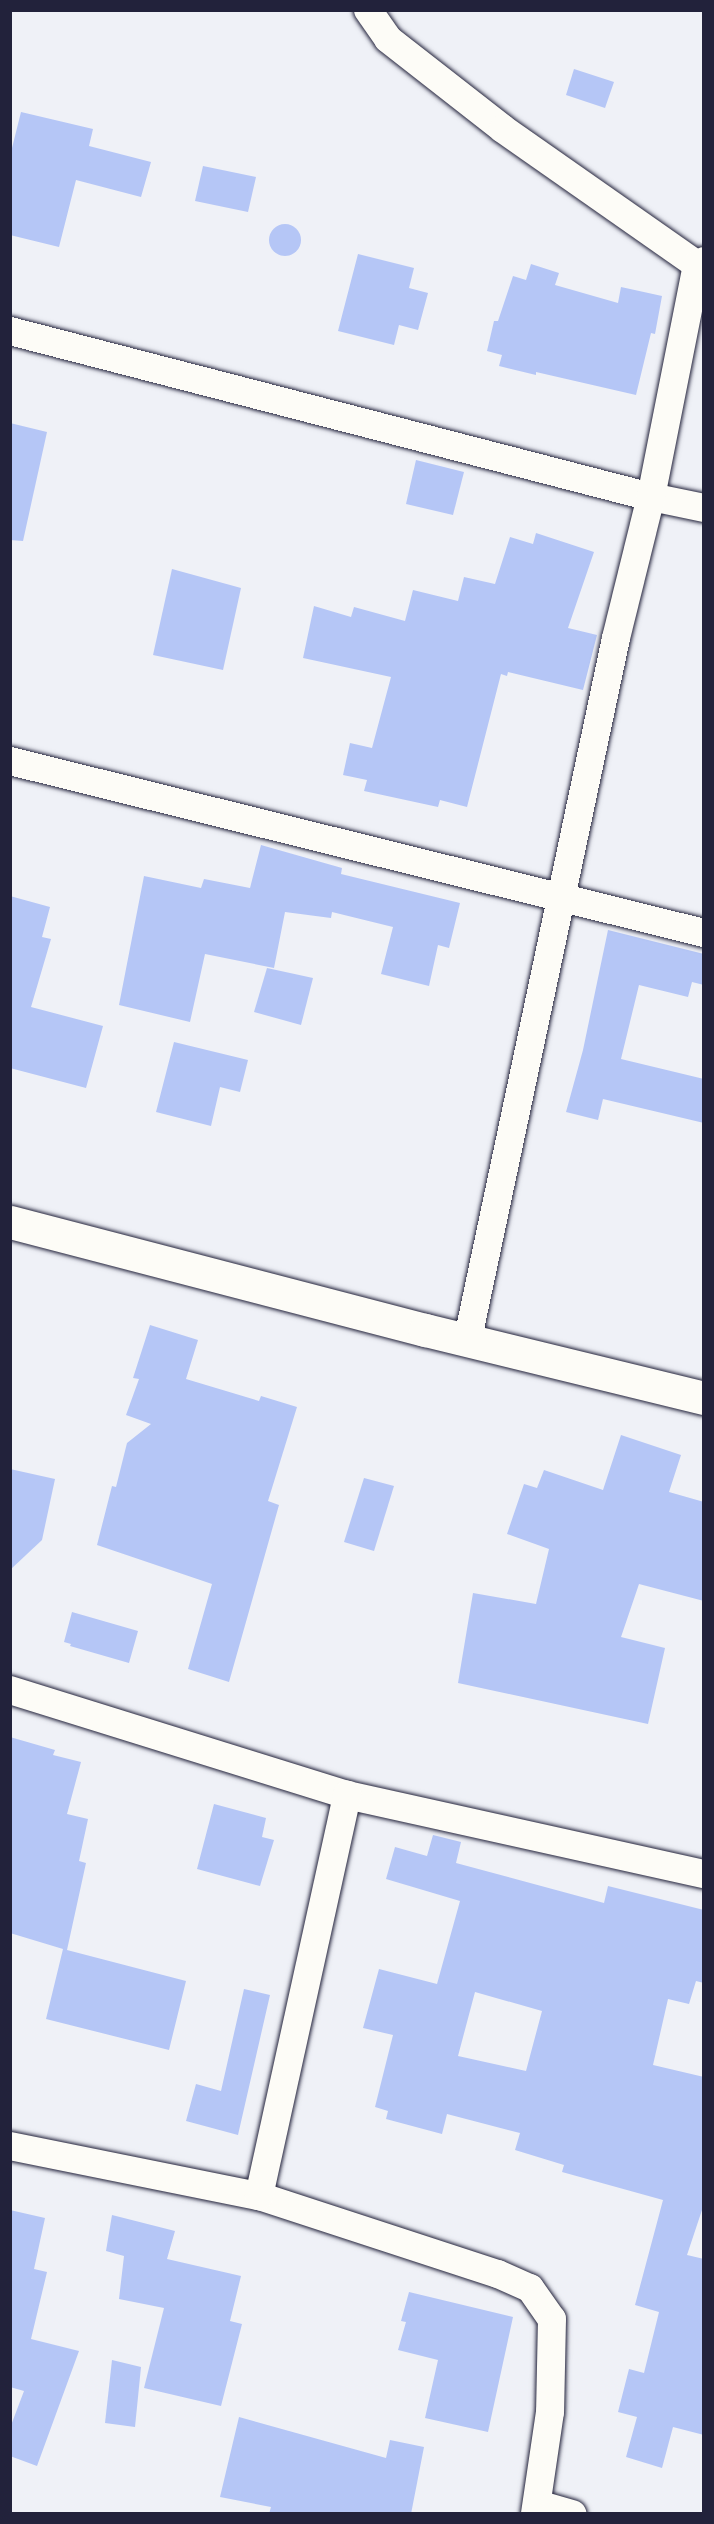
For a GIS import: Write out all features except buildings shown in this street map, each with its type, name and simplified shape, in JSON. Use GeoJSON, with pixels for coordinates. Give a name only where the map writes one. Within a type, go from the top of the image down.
{"type":"FeatureCollection","features":[{"type":"Feature","properties":{"kind":"street"},"geometry":{"type":"LineString","coordinates":[[368,10],[388,39],[503,129],[700,263],[651,497],[616,638],[468,1338]]}},
{"type":"Feature","properties":{"kind":"street"},"geometry":{"type":"LineString","coordinates":[[10,331],[651,497],[704,508]]}},
{"type":"Feature","properties":{"kind":"street"},"geometry":{"type":"LineString","coordinates":[[10,761],[704,933]]}},
{"type":"Feature","properties":{"kind":"street"},"geometry":{"type":"LineString","coordinates":[[10,1222],[425,1330],[468,1338],[704,1398]]}},
{"type":"Feature","properties":{"kind":"street"},"geometry":{"type":"LineString","coordinates":[[10,1690],[347,1795],[704,1874]]}},
{"type":"Feature","properties":{"kind":"street"},"geometry":{"type":"LineString","coordinates":[[259,2196],[347,1795]]}},
{"type":"Feature","properties":{"kind":"street"},"geometry":{"type":"LineString","coordinates":[[10,2146],[259,2196],[498,2274],[530,2288],[552,2319],[550,2412],[536,2509],[573,2514]]}}]}
